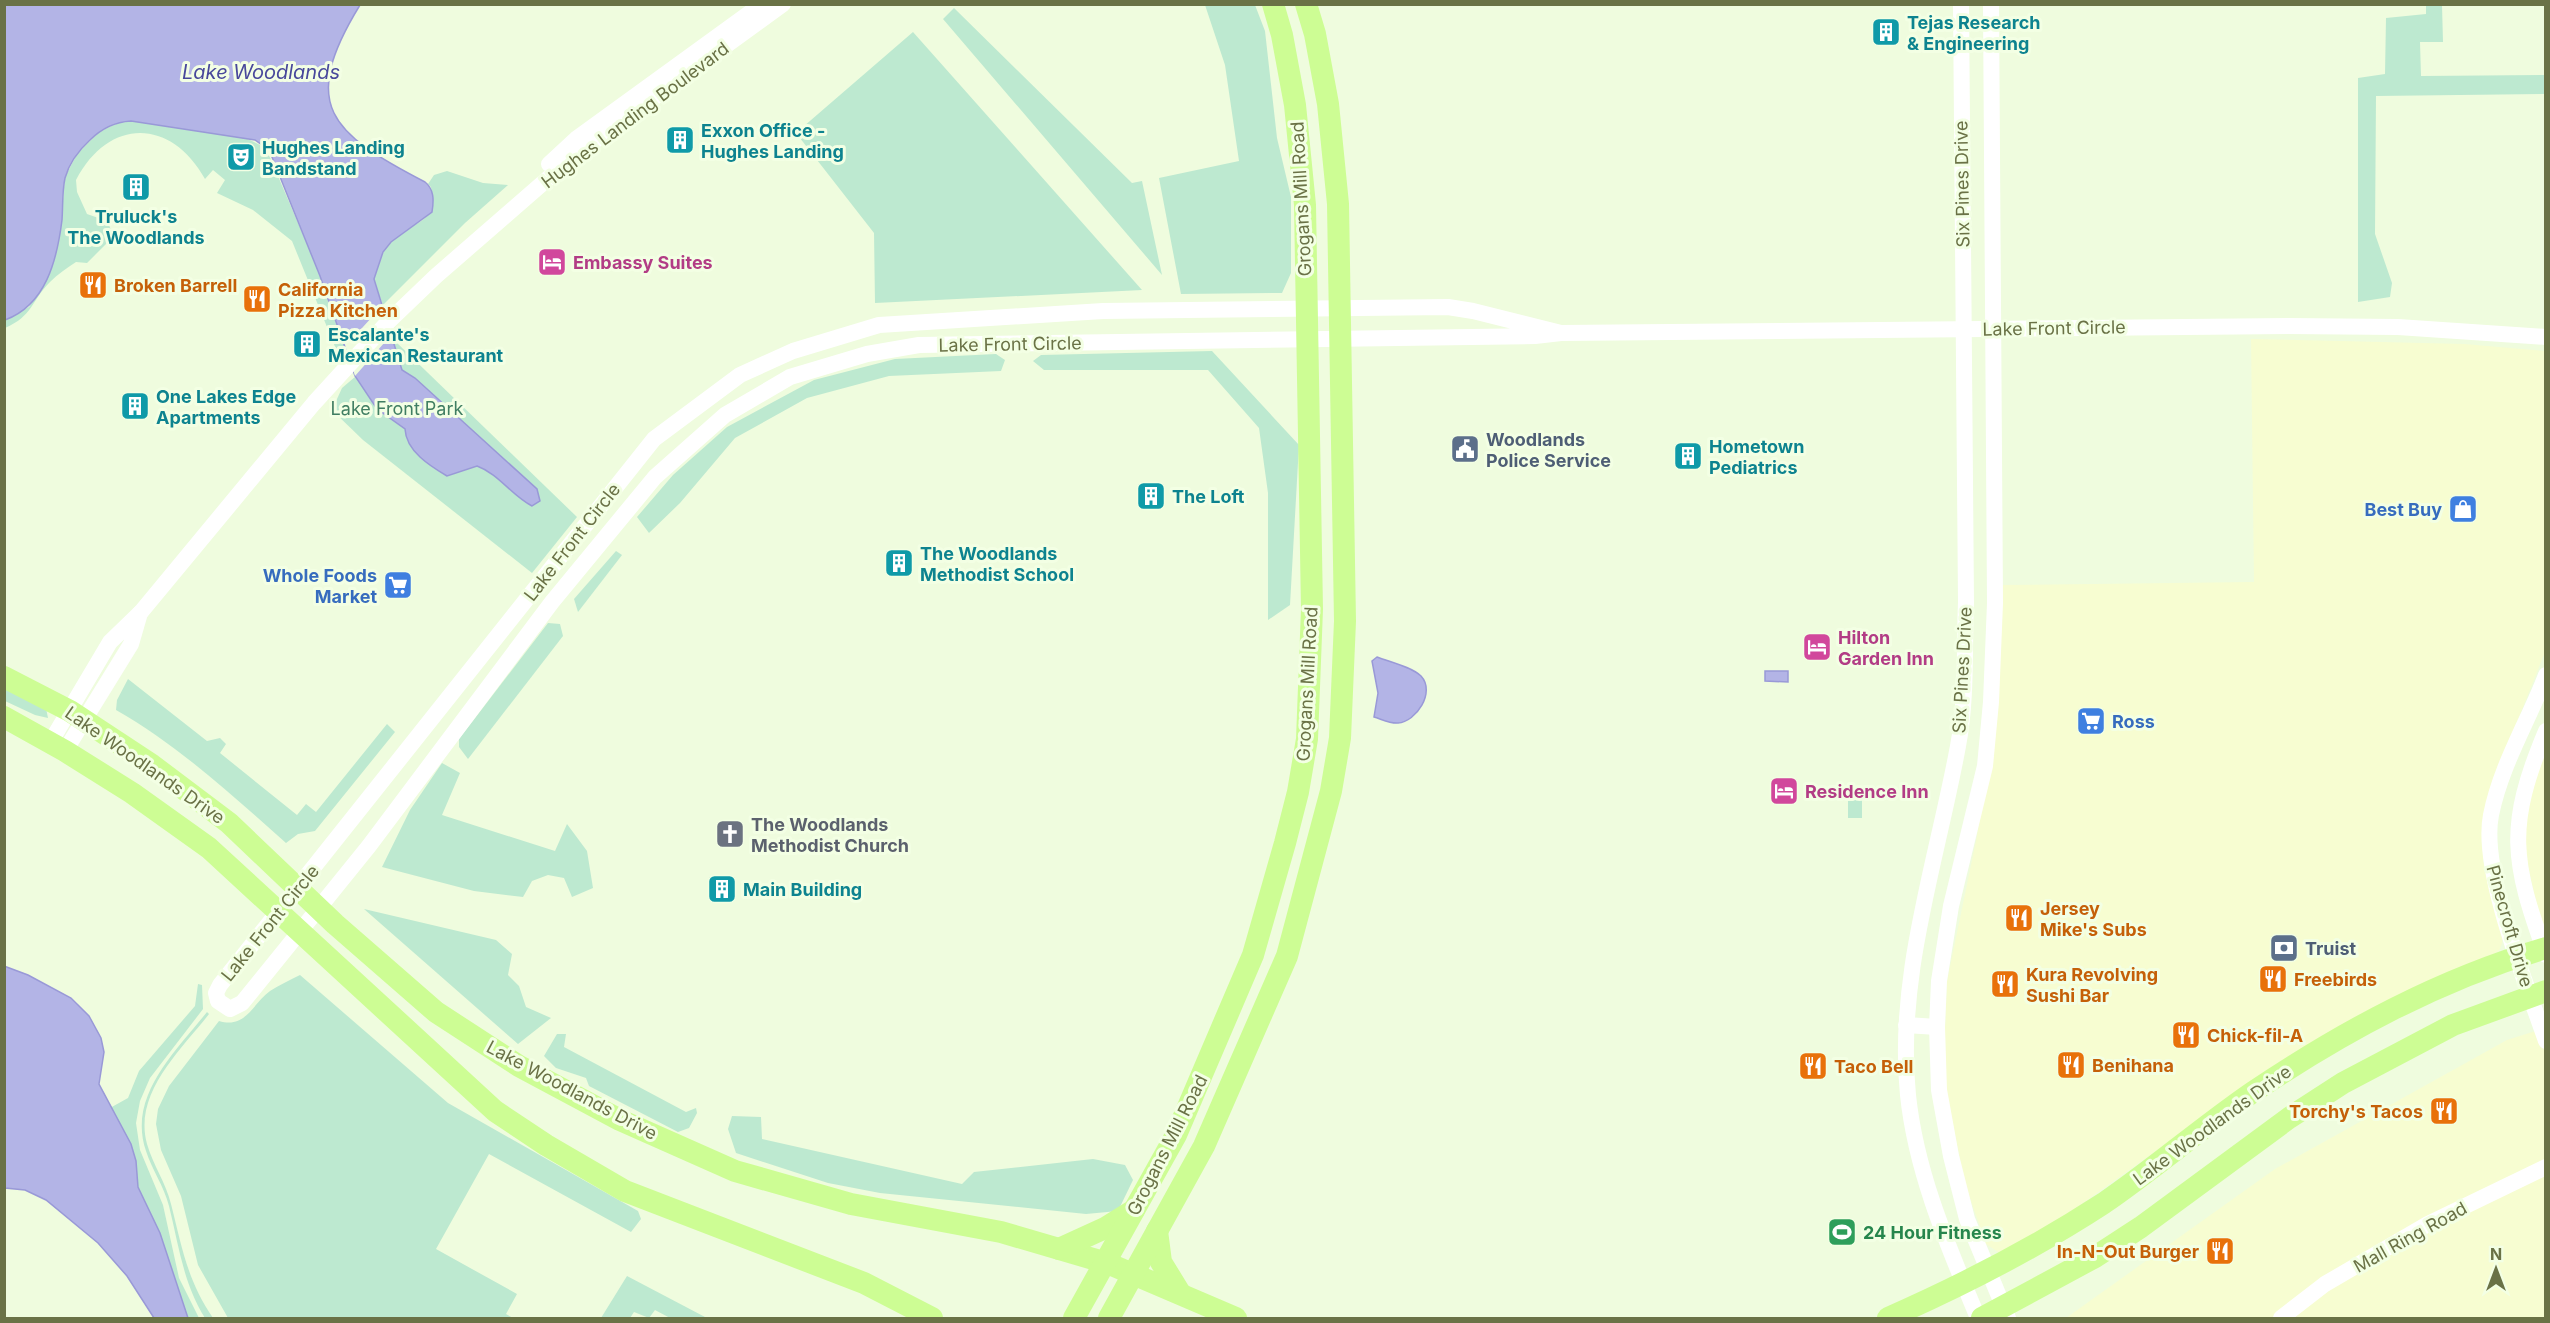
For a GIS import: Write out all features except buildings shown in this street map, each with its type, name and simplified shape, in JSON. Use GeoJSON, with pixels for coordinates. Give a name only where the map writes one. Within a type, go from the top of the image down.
{"type":"FeatureCollection","features":[{"type":"Feature","properties":{"kind":"main road","name":"Grogans Mill Road"},"geometry":{"type":"LineString","coordinates":[[1074,1318],[1107,1263],[1176,1135],[1257,944],[1298,792],[1307,739],[1312,609],[1305,205],[1297,125],[1282,35],[1273,4]]}},
{"type":"Feature","properties":{"kind":"main road","name":"Grogans Mill Road"},"geometry":{"type":"LineString","coordinates":[[1109,1318],[1207,1140],[1287,956],[1331,791],[1340,738],[1345,621],[1338,204],[1330,123],[1315,34],[1306,4]]}},
{"type":"Feature","properties":{"kind":"main road"},"geometry":{"type":"LineString","coordinates":[[1297,125],[1330,123]]}},
{"type":"Feature","properties":{"kind":"main road","name":"Lake Woodlands Drive"},"geometry":{"type":"LineString","coordinates":[[4,678],[78,716],[153,765],[229,823],[298,889],[436,1012],[519,1066],[620,1120],[746,1174],[851,1204],[1000,1232],[1107,1263],[1236,1318]]}},
{"type":"Feature","properties":{"kind":"main road","name":"Lake Woodlands Drive"},"geometry":{"type":"LineString","coordinates":[[4,717],[132,793],[209,848],[495,1112],[546,1146],[625,1191],[864,1283],[932,1318]]}},
{"type":"Feature","properties":{"kind":"main road","name":"Lake Woodlands Drive"},"geometry":{"type":"LineString","coordinates":[[1888,1318],[1964,1285],[2104,1203],[2252,1093],[2386,1011],[2441,985],[2517,957],[2545,951]]}},
{"type":"Feature","properties":{"kind":"main road"},"geometry":{"type":"LineString","coordinates":[[1980,1318],[2006,1313],[2141,1227],[2289,1118],[2343,1083],[2453,1025],[2538,993]]}},
{"type":"Feature","properties":{"kind":"main road"},"geometry":{"type":"LineString","coordinates":[[1059,1249],[1105,1228],[1135,1209]]}},
{"type":"Feature","properties":{"kind":"main road"},"geometry":{"type":"LineString","coordinates":[[1157,1231],[1161,1262],[1180,1293]]}},
{"type":"Feature","properties":{"kind":"street","name":"Hughes Landing Boulevard"},"geometry":{"type":"LineString","coordinates":[[436,276],[444,262],[458,248],[567,146],[762,4]]}},
{"type":"Feature","properties":{"kind":"street","name":"Hughes Landing Boulevard"},"geometry":{"type":"LineString","coordinates":[[57,747],[131,644],[141,612],[350,362],[388,322],[436,276],[575,155],[783,4]]}},
{"type":"Feature","properties":{"kind":"street","name":"Six Pines Drive"},"geometry":{"type":"LineString","coordinates":[[1961,4],[1966,602],[1959,743],[1922,914],[1906,1025],[1908,1095],[1920,1163],[1941,1227],[1980,1318]]}},
{"type":"Feature","properties":{"kind":"street","name":"Six Pines Drive"},"geometry":{"type":"LineString","coordinates":[[1991,4],[1995,603],[1991,702],[1985,766],[1951,906],[1939,981],[1937,1027],[1939,1090],[1967,1219],[2006,1313]]}},
{"type":"Feature","properties":{"kind":"street","name":"Lake Front Circle"},"geometry":{"type":"LineString","coordinates":[[1561,333],[1460,308],[1103,311],[879,325],[792,351],[737,377],[654,439],[217,988],[217,997],[222,1006],[230,1009],[239,1006],[263,979],[369,846],[552,602],[656,477],[690,443],[725,415],[790,377],[830,363],[919,345],[1535,336],[1561,333],[2397,327],[2546,337]]}},
{"type":"Feature","properties":{"kind":"street"},"geometry":{"type":"LineString","coordinates":[[1966,602],[1995,603]]}},
{"type":"Feature","properties":{"kind":"street","name":"Pinecroft Drive"},"geometry":{"type":"LineString","coordinates":[[2546,675],[2503,771],[2490,818],[2491,861],[2517,957],[2538,993],[2546,1041]]}},
{"type":"Feature","properties":{"kind":"street","name":"Pinecroft Drive"},"geometry":{"type":"LineString","coordinates":[[2545,951],[2520,876],[2516,841],[2518,817],[2532,763],[2546,731]]}},
{"type":"Feature","properties":{"kind":"street"},"geometry":{"type":"LineString","coordinates":[[1948,798],[1975,803]]}},
{"type":"Feature","properties":{"kind":"street"},"geometry":{"type":"LineString","coordinates":[[240,960],[263,979]]}},
{"type":"Feature","properties":{"kind":"street"},"geometry":{"type":"LineString","coordinates":[[1906,1025],[1937,1027]]}},
{"type":"Feature","properties":{"kind":"street","name":"Mall Ring Road"},"geometry":{"type":"LineString","coordinates":[[2281,1318],[2325,1284],[2428,1224],[2546,1167]]}},
{"type":"Feature","properties":{"kind":"shaded area"},"geometry":{"type":"Polygon","coordinates":[[[2251,339],[2464,344],[2545,351],[2545,652],[2493,782],[2483,853],[2484,868],[2503,932],[2502,943],[2499,951],[2492,955],[2261,1076],[2069,1213],[2005,1251],[1998,1252],[1986,1244],[1965,1184],[1946,1089],[1945,1031],[1947,981],[1977,836],[2003,585],[2254,582],[2251,339]]]}},
{"type":"Feature","properties":{"kind":"shaded area"},"geometry":{"type":"Polygon","coordinates":[[[2545,753],[2545,929],[2541,923],[2522,841],[2533,783],[2545,753]]]}},
{"type":"Feature","properties":{"kind":"shaded area"},"geometry":{"type":"Polygon","coordinates":[[[2545,1028],[2545,1318],[2066,1318],[2275,1169],[2507,1040],[2545,1028]]]}},
{"type":"Feature","properties":{"kind":"green space"},"geometry":{"type":"Polygon","coordinates":[[[1205,5],[1255,5],[1265,31],[1277,138],[1291,197],[1291,273],[1282,293],[1181,294],[1159,178],[1239,161],[1225,65],[1205,5]]]}},
{"type":"Feature","properties":{"kind":"green space"},"geometry":{"type":"Polygon","coordinates":[[[2426,5],[2442,5],[2443,42],[2420,42],[2421,76],[2545,75],[2545,94],[2376,96],[2375,234],[2392,283],[2390,297],[2358,302],[2358,78],[2385,74],[2386,18],[2426,14],[2426,5]]]}},
{"type":"Feature","properties":{"kind":"green space"},"geometry":{"type":"Polygon","coordinates":[[[954,8],[1132,183],[1142,181],[1162,275],[943,19],[954,8]]]}},
{"type":"Feature","properties":{"kind":"green space"},"geometry":{"type":"Polygon","coordinates":[[[913,32],[1142,290],[875,303],[874,233],[796,133],[913,32]]]}},
{"type":"Feature","properties":{"kind":"green space"},"geometry":{"type":"Polygon","coordinates":[[[134,121],[246,138],[266,148],[316,265],[342,335],[345,344],[338,354],[292,241],[253,210],[217,193],[225,180],[213,170],[205,179],[191,159],[175,145],[158,136],[140,133],[122,136],[105,145],[90,159],[76,180],[77,192],[87,214],[107,221],[114,236],[87,263],[76,262],[56,276],[27,313],[5,328],[4,320],[29,307],[46,280],[62,210],[65,177],[77,154],[99,132],[118,123],[134,121]]]}},
{"type":"Feature","properties":{"kind":"green space"},"geometry":{"type":"Polygon","coordinates":[[[447,171],[483,183],[508,185],[465,223],[383,305],[373,280],[385,250],[391,241],[427,216],[431,200],[431,187],[428,184],[434,175],[447,171]]]}},
{"type":"Feature","properties":{"kind":"green space","name":"Lake Front Park"},"geometry":{"type":"Polygon","coordinates":[[[396,342],[577,517],[532,573],[363,440],[332,410],[342,388],[396,342]]]}},
{"type":"Feature","properties":{"kind":"green space"},"geometry":{"type":"Polygon","coordinates":[[[1212,351],[1299,445],[1290,605],[1268,620],[1268,493],[1259,428],[1208,370],[1044,370],[1033,361],[1041,355],[1212,351]]]}},
{"type":"Feature","properties":{"kind":"green space"},"geometry":{"type":"Polygon","coordinates":[[[996,354],[1005,360],[1001,371],[889,376],[807,398],[735,438],[680,503],[649,533],[637,517],[673,475],[727,427],[814,380],[895,359],[996,354]]]}},
{"type":"Feature","properties":{"kind":"green space"},"geometry":{"type":"Polygon","coordinates":[[[616,551],[622,555],[578,612],[574,599],[616,551]]]}},
{"type":"Feature","properties":{"kind":"green space"},"geometry":{"type":"Polygon","coordinates":[[[548,623],[560,624],[563,636],[468,759],[459,747],[459,739],[548,623]]]}},
{"type":"Feature","properties":{"kind":"green space"},"geometry":{"type":"Polygon","coordinates":[[[128,679],[207,741],[220,738],[226,744],[220,753],[297,815],[306,804],[316,812],[387,724],[395,732],[315,831],[298,834],[286,843],[183,755],[116,710],[117,700],[128,679]]]}},
{"type":"Feature","properties":{"kind":"green space"},"geometry":{"type":"Polygon","coordinates":[[[4,686],[46,708],[48,718],[35,715],[5,701],[4,686]]]}},
{"type":"Feature","properties":{"kind":"green space"},"geometry":{"type":"Polygon","coordinates":[[[442,763],[460,773],[442,815],[555,851],[567,824],[587,851],[593,888],[572,897],[564,878],[548,875],[532,881],[523,897],[474,891],[382,867],[410,810],[442,763]]]}},
{"type":"Feature","properties":{"kind":"green space"},"geometry":{"type":"Polygon","coordinates":[[[1848,787],[1862,787],[1862,818],[1848,818],[1848,787]]]}},
{"type":"Feature","properties":{"kind":"green space"},"geometry":{"type":"Polygon","coordinates":[[[364,909],[496,940],[512,954],[508,975],[519,986],[526,1007],[551,1018],[518,1044],[364,909]]]}},
{"type":"Feature","properties":{"kind":"green space"},"geometry":{"type":"Polygon","coordinates":[[[300,975],[448,1103],[638,1211],[641,1219],[631,1232],[489,1154],[436,1249],[517,1294],[506,1314],[513,1318],[228,1318],[198,1265],[181,1196],[161,1150],[156,1124],[158,1109],[169,1086],[219,1021],[236,1022],[248,1014],[270,991],[300,975]]]}},
{"type":"Feature","properties":{"kind":"green space"},"geometry":{"type":"Polygon","coordinates":[[[198,984],[202,985],[203,1009],[150,1078],[140,1101],[136,1123],[140,1150],[163,1205],[179,1278],[199,1318],[188,1318],[160,1233],[138,1187],[136,1161],[131,1144],[110,1108],[128,1098],[139,1071],[195,1006],[198,984]]]}},
{"type":"Feature","properties":{"kind":"green space"},"geometry":{"type":"Polygon","coordinates":[[[207,1012],[209,1014],[162,1073],[147,1107],[144,1125],[147,1144],[169,1196],[191,1277],[213,1318],[205,1318],[192,1291],[182,1264],[167,1199],[146,1151],[142,1131],[143,1112],[158,1076],[207,1012]]]}},
{"type":"Feature","properties":{"kind":"green space"},"geometry":{"type":"Polygon","coordinates":[[[557,1034],[566,1034],[564,1047],[686,1112],[696,1108],[697,1113],[689,1128],[678,1132],[589,1086],[586,1078],[556,1068],[544,1056],[557,1034]]]}},
{"type":"Feature","properties":{"kind":"green space"},"geometry":{"type":"Polygon","coordinates":[[[732,1116],[761,1117],[762,1139],[962,1184],[974,1172],[1093,1159],[1125,1165],[1133,1180],[1118,1211],[1086,1214],[880,1193],[828,1183],[736,1153],[728,1129],[732,1116]]]}},
{"type":"Feature","properties":{"kind":"green space"},"geometry":{"type":"Polygon","coordinates":[[[627,1276],[705,1317],[670,1318],[655,1310],[649,1318],[634,1312],[630,1318],[601,1318],[627,1276]]]}},
{"type":"Feature","properties":{"kind":"water","name":"Lake Woodlands"},"geometry":{"type":"Polygon","coordinates":[[[4,5],[360,5],[341,40],[331,68],[329,92],[334,113],[347,131],[366,148],[425,182],[433,195],[432,212],[391,242],[383,252],[374,279],[402,370],[415,378],[537,489],[540,501],[532,506],[492,474],[477,466],[447,476],[420,457],[406,437],[405,429],[377,409],[355,376],[320,276],[272,157],[266,148],[255,140],[131,121],[114,125],[99,133],[78,153],[65,178],[60,235],[47,279],[30,304],[5,320],[4,5]]]}},
{"type":"Feature","properties":{"kind":"water"},"geometry":{"type":"Polygon","coordinates":[[[1377,657],[1412,670],[1421,676],[1425,683],[1425,698],[1422,705],[1405,721],[1392,723],[1374,717],[1378,693],[1372,661],[1377,657]]]}},
{"type":"Feature","properties":{"kind":"water"},"geometry":{"type":"Polygon","coordinates":[[[1765,671],[1788,671],[1788,682],[1765,681],[1765,671]]]}},
{"type":"Feature","properties":{"kind":"water"},"geometry":{"type":"Polygon","coordinates":[[[4,966],[28,975],[71,998],[89,1016],[101,1038],[104,1052],[99,1084],[131,1144],[136,1161],[138,1187],[160,1233],[188,1318],[154,1318],[127,1276],[98,1243],[46,1200],[25,1190],[5,1188],[4,966]]]}},
{"type":"Feature","properties":{"kind":"pier"},"geometry":{"type":"Polygon","coordinates":[[[383,305],[395,344],[385,342],[355,376],[342,335],[347,339],[352,339],[383,305]]]}},
{"type":"Feature","properties":{"kind":"place","name":"Tejas Research & Engineering"},"geometry":{"type":"Point","coordinates":[1886,32]}},
{"type":"Feature","properties":{"kind":"place","name":"Exxon Office - Hughes Landing"},"geometry":{"type":"Point","coordinates":[680,140]}},
{"type":"Feature","properties":{"kind":"place","name":"Hughes Landing Bandstand"},"geometry":{"type":"Point","coordinates":[241,157]}},
{"type":"Feature","properties":{"kind":"place","name":"Truluck's The Woodlands"},"geometry":{"type":"Point","coordinates":[136,187]}},
{"type":"Feature","properties":{"kind":"place","name":"Embassy Suites"},"geometry":{"type":"Point","coordinates":[552,262]}},
{"type":"Feature","properties":{"kind":"place","name":"Broken Barrell"},"geometry":{"type":"Point","coordinates":[93,285]}},
{"type":"Feature","properties":{"kind":"place","name":"California Pizza Kitchen"},"geometry":{"type":"Point","coordinates":[257,299]}},
{"type":"Feature","properties":{"kind":"place","name":"Escalante's Mexican Restaurant"},"geometry":{"type":"Point","coordinates":[307,344]}},
{"type":"Feature","properties":{"kind":"place","name":"One Lakes Edge Apartments"},"geometry":{"type":"Point","coordinates":[135,406]}},
{"type":"Feature","properties":{"kind":"place","name":"Woodlands Police Service"},"geometry":{"type":"Point","coordinates":[1465,449]}},
{"type":"Feature","properties":{"kind":"place","name":"Hometown Pediatrics"},"geometry":{"type":"Point","coordinates":[1688,456]}},
{"type":"Feature","properties":{"kind":"place","name":"The Loft"},"geometry":{"type":"Point","coordinates":[1151,496]}},
{"type":"Feature","properties":{"kind":"place","name":"Best Buy"},"geometry":{"type":"Point","coordinates":[2463,509]}},
{"type":"Feature","properties":{"kind":"place","name":"The Woodlands Methodist School"},"geometry":{"type":"Point","coordinates":[899,563]}},
{"type":"Feature","properties":{"kind":"place","name":"Whole Foods Market"},"geometry":{"type":"Point","coordinates":[398,585]}},
{"type":"Feature","properties":{"kind":"place","name":"Hilton Garden Inn"},"geometry":{"type":"Point","coordinates":[1817,647]}},
{"type":"Feature","properties":{"kind":"place","name":"Ross"},"geometry":{"type":"Point","coordinates":[2091,721]}},
{"type":"Feature","properties":{"kind":"place","name":"Residence Inn"},"geometry":{"type":"Point","coordinates":[1784,791]}},
{"type":"Feature","properties":{"kind":"place","name":"The Woodlands Methodist Church"},"geometry":{"type":"Point","coordinates":[730,834]}},
{"type":"Feature","properties":{"kind":"place","name":"Main Building"},"geometry":{"type":"Point","coordinates":[722,889]}},
{"type":"Feature","properties":{"kind":"place","name":"Jersey Mike's Subs"},"geometry":{"type":"Point","coordinates":[2019,918]}},
{"type":"Feature","properties":{"kind":"place","name":"Truist"},"geometry":{"type":"Point","coordinates":[2284,948]}},
{"type":"Feature","properties":{"kind":"place","name":"Freebirds"},"geometry":{"type":"Point","coordinates":[2273,979]}},
{"type":"Feature","properties":{"kind":"place","name":"Kura Revolving Sushi Bar"},"geometry":{"type":"Point","coordinates":[2005,984]}},
{"type":"Feature","properties":{"kind":"place","name":"Chick-fil-A"},"geometry":{"type":"Point","coordinates":[2186,1035]}},
{"type":"Feature","properties":{"kind":"place","name":"Benihana"},"geometry":{"type":"Point","coordinates":[2071,1065]}},
{"type":"Feature","properties":{"kind":"place","name":"Taco Bell"},"geometry":{"type":"Point","coordinates":[1813,1066]}},
{"type":"Feature","properties":{"kind":"place","name":"Torchy's Tacos"},"geometry":{"type":"Point","coordinates":[2444,1111]}},
{"type":"Feature","properties":{"kind":"place","name":"24 Hour Fitness"},"geometry":{"type":"Point","coordinates":[1842,1232]}},
{"type":"Feature","properties":{"kind":"place","name":"In-N-Out Burger"},"geometry":{"type":"Point","coordinates":[2220,1251]}}]}
